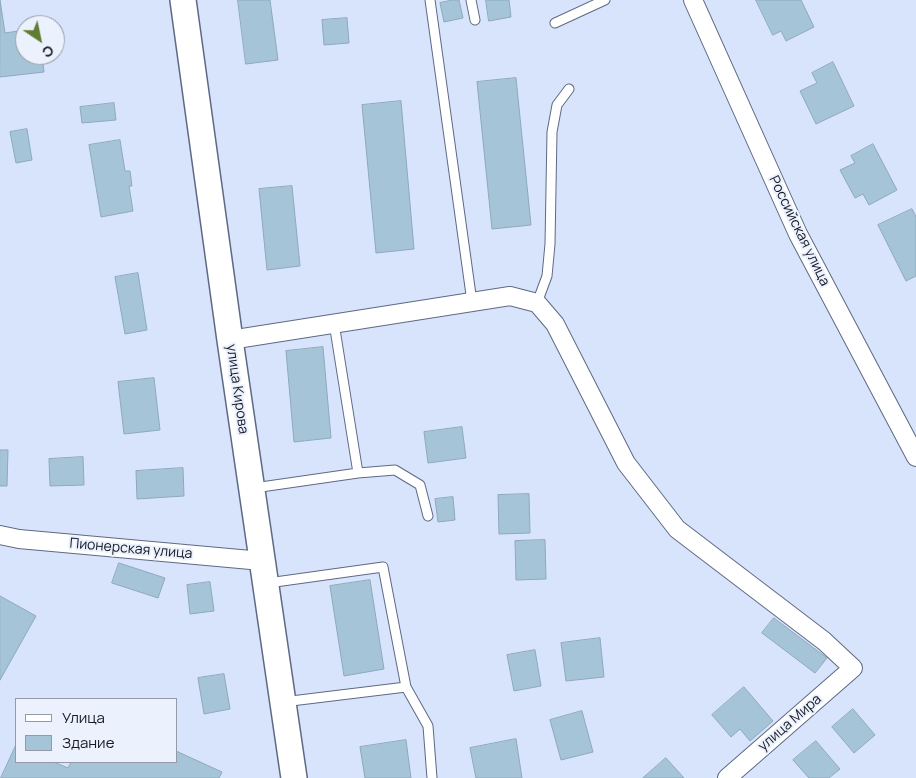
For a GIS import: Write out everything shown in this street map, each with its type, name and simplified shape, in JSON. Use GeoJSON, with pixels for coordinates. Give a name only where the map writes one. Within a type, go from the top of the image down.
{"type":"FeatureCollection","features":[{"type":"Feature","properties":{"kind":"main road","name":"улица Кирова"},"geometry":{"type":"LineString","coordinates":[[183,0],[294,778]]}},
{"type":"Feature","properties":{"kind":"street","name":"Российская улица"},"geometry":{"type":"LineString","coordinates":[[693,0],[798,234],[916,457]]}},
{"type":"Feature","properties":{"kind":"street"},"geometry":{"type":"LineString","coordinates":[[230,340],[510,296],[538,303]]}},
{"type":"Feature","properties":{"kind":"street","name":"улица Мира"},"geometry":{"type":"LineString","coordinates":[[538,303],[555,324],[626,464],[677,529],[824,641],[853,668],[727,778]]}},
{"type":"Feature","properties":{"kind":"street","name":"Пионерская улица"},"geometry":{"type":"LineString","coordinates":[[0,535],[264,572]]}},
{"type":"Feature","properties":{"kind":"lane"},"geometry":{"type":"LineString","coordinates":[[430,0],[472,302]]}},
{"type":"Feature","properties":{"kind":"lane"},"geometry":{"type":"LineString","coordinates":[[471,0],[475,20]]}},
{"type":"Feature","properties":{"kind":"lane"},"geometry":{"type":"LineString","coordinates":[[555,23],[605,0]]}},
{"type":"Feature","properties":{"kind":"lane"},"geometry":{"type":"LineString","coordinates":[[538,303],[547,276],[550,244],[552,132],[558,104],[569,89]]}},
{"type":"Feature","properties":{"kind":"lane"},"geometry":{"type":"LineString","coordinates":[[334,324],[358,473]]}},
{"type":"Feature","properties":{"kind":"lane"},"geometry":{"type":"LineString","coordinates":[[252,489],[358,473],[395,470],[420,485],[428,516]]}},
{"type":"Feature","properties":{"kind":"lane"},"geometry":{"type":"LineString","coordinates":[[264,572],[383,567],[406,687],[428,726],[432,778]]}},
{"type":"Feature","properties":{"kind":"lane"},"geometry":{"type":"LineString","coordinates":[[283,702],[406,687]]}},
{"type":"Feature","properties":{"kind":"building"},"geometry":{"type":"Polygon","coordinates":[[[0,0],[5,33],[15,32],[15,65],[43,65],[44,72],[0,77],[0,0]]]}},
{"type":"Feature","properties":{"kind":"building"},"geometry":{"type":"Polygon","coordinates":[[[238,0],[270,0],[278,60],[246,64],[238,0]]]}},
{"type":"Feature","properties":{"kind":"building"},"geometry":{"type":"Polygon","coordinates":[[[459,0],[463,18],[444,22],[440,3],[459,0]]]}},
{"type":"Feature","properties":{"kind":"building"},"geometry":{"type":"Polygon","coordinates":[[[486,0],[509,0],[511,17],[489,21],[486,0]]]}},
{"type":"Feature","properties":{"kind":"building"},"geometry":{"type":"Polygon","coordinates":[[[756,0],[801,0],[814,27],[786,41],[781,31],[773,35],[756,0]]]}},
{"type":"Feature","properties":{"kind":"building"},"geometry":{"type":"Polygon","coordinates":[[[347,18],[349,43],[324,45],[322,20],[347,18]]]}},
{"type":"Feature","properties":{"kind":"building"},"geometry":{"type":"Polygon","coordinates":[[[833,62],[854,106],[816,124],[800,91],[817,83],[812,73],[833,62]]]}},
{"type":"Feature","properties":{"kind":"building"},"geometry":{"type":"Polygon","coordinates":[[[516,78],[531,225],[492,229],[477,82],[516,78]]]}},
{"type":"Feature","properties":{"kind":"building"},"geometry":{"type":"Polygon","coordinates":[[[401,101],[414,249],[376,253],[362,105],[401,101]]]}},
{"type":"Feature","properties":{"kind":"building"},"geometry":{"type":"Polygon","coordinates":[[[114,103],[116,120],[82,123],[80,107],[114,103]]]}},
{"type":"Feature","properties":{"kind":"building"},"geometry":{"type":"Polygon","coordinates":[[[27,129],[32,160],[16,163],[10,132],[27,129]]]}},
{"type":"Feature","properties":{"kind":"building"},"geometry":{"type":"Polygon","coordinates":[[[120,140],[125,171],[130,171],[132,186],[129,186],[133,211],[101,217],[89,145],[120,140]]]}},
{"type":"Feature","properties":{"kind":"building"},"geometry":{"type":"Polygon","coordinates":[[[873,144],[897,190],[869,205],[863,194],[855,198],[840,170],[855,163],[851,156],[873,144]]]}},
{"type":"Feature","properties":{"kind":"building"},"geometry":{"type":"Polygon","coordinates":[[[292,186],[300,266],[267,270],[259,189],[292,186]]]}},
{"type":"Feature","properties":{"kind":"building"},"geometry":{"type":"Polygon","coordinates":[[[912,209],[916,217],[916,276],[906,281],[878,225],[912,209]]]}},
{"type":"Feature","properties":{"kind":"building"},"geometry":{"type":"Polygon","coordinates":[[[138,273],[147,330],[125,334],[115,277],[138,273]]]}},
{"type":"Feature","properties":{"kind":"building"},"geometry":{"type":"Polygon","coordinates":[[[323,347],[331,438],[294,442],[286,351],[323,347]]]}},
{"type":"Feature","properties":{"kind":"building"},"geometry":{"type":"Polygon","coordinates":[[[154,378],[160,430],[124,434],[118,382],[154,378]]]}},
{"type":"Feature","properties":{"kind":"building"},"geometry":{"type":"Polygon","coordinates":[[[462,427],[466,458],[428,463],[424,432],[462,427]]]}},
{"type":"Feature","properties":{"kind":"building"},"geometry":{"type":"Polygon","coordinates":[[[0,450],[8,450],[7,486],[0,486],[0,450]]]}},
{"type":"Feature","properties":{"kind":"building"},"geometry":{"type":"Polygon","coordinates":[[[83,457],[84,485],[50,486],[49,459],[83,457]]]}},
{"type":"Feature","properties":{"kind":"building"},"geometry":{"type":"Polygon","coordinates":[[[183,468],[184,496],[137,499],[136,471],[183,468]]]}},
{"type":"Feature","properties":{"kind":"building"},"geometry":{"type":"Polygon","coordinates":[[[529,494],[530,533],[499,534],[498,495],[529,494]]]}},
{"type":"Feature","properties":{"kind":"building"},"geometry":{"type":"Polygon","coordinates":[[[453,497],[455,520],[438,522],[435,499],[453,497]]]}},
{"type":"Feature","properties":{"kind":"building"},"geometry":{"type":"Polygon","coordinates":[[[545,540],[546,579],[516,580],[515,541],[545,540]]]}},
{"type":"Feature","properties":{"kind":"building"},"geometry":{"type":"Polygon","coordinates":[[[119,563],[165,578],[158,598],[112,583],[119,563]]]}},
{"type":"Feature","properties":{"kind":"building"},"geometry":{"type":"Polygon","coordinates":[[[370,580],[384,669],[344,676],[330,586],[370,580]]]}},
{"type":"Feature","properties":{"kind":"building"},"geometry":{"type":"Polygon","coordinates":[[[210,582],[214,611],[190,614],[187,585],[210,582]]]}},
{"type":"Feature","properties":{"kind":"building"},"geometry":{"type":"Polygon","coordinates":[[[0,596],[36,616],[0,680],[0,596]]]}},
{"type":"Feature","properties":{"kind":"building"},"geometry":{"type":"Polygon","coordinates":[[[774,618],[827,658],[815,673],[762,633],[774,618]]]}},
{"type":"Feature","properties":{"kind":"building"},"geometry":{"type":"Polygon","coordinates":[[[600,638],[604,677],[566,681],[561,643],[600,638]]]}},
{"type":"Feature","properties":{"kind":"building"},"geometry":{"type":"Polygon","coordinates":[[[535,650],[541,686],[514,691],[507,655],[535,650]]]}},
{"type":"Feature","properties":{"kind":"building"},"geometry":{"type":"Polygon","coordinates":[[[224,674],[230,709],[204,714],[198,678],[224,674]]]}},
{"type":"Feature","properties":{"kind":"building"},"geometry":{"type":"Polygon","coordinates":[[[744,687],[773,721],[750,741],[740,729],[731,737],[712,715],[744,687]]]}},
{"type":"Feature","properties":{"kind":"building"},"geometry":{"type":"Polygon","coordinates":[[[853,709],[875,735],[854,753],[832,727],[853,709]]]}},
{"type":"Feature","properties":{"kind":"building"},"geometry":{"type":"Polygon","coordinates":[[[582,711],[593,752],[561,760],[550,720],[582,711]]]}},
{"type":"Feature","properties":{"kind":"building"},"geometry":{"type":"Polygon","coordinates":[[[516,739],[522,778],[476,778],[470,748],[516,739]]]}},
{"type":"Feature","properties":{"kind":"building"},"geometry":{"type":"Polygon","coordinates":[[[406,740],[411,778],[365,778],[360,747],[406,740]]]}},
{"type":"Feature","properties":{"kind":"building"},"geometry":{"type":"Polygon","coordinates":[[[816,741],[840,769],[829,778],[809,778],[793,760],[816,741]]]}},
{"type":"Feature","properties":{"kind":"building"},"geometry":{"type":"Polygon","coordinates":[[[15,747],[15,763],[56,763],[68,768],[70,763],[178,763],[178,752],[222,772],[219,778],[1,778],[15,747]]]}},
{"type":"Feature","properties":{"kind":"building"},"geometry":{"type":"Polygon","coordinates":[[[666,758],[684,778],[643,778],[666,758]]]}}]}
